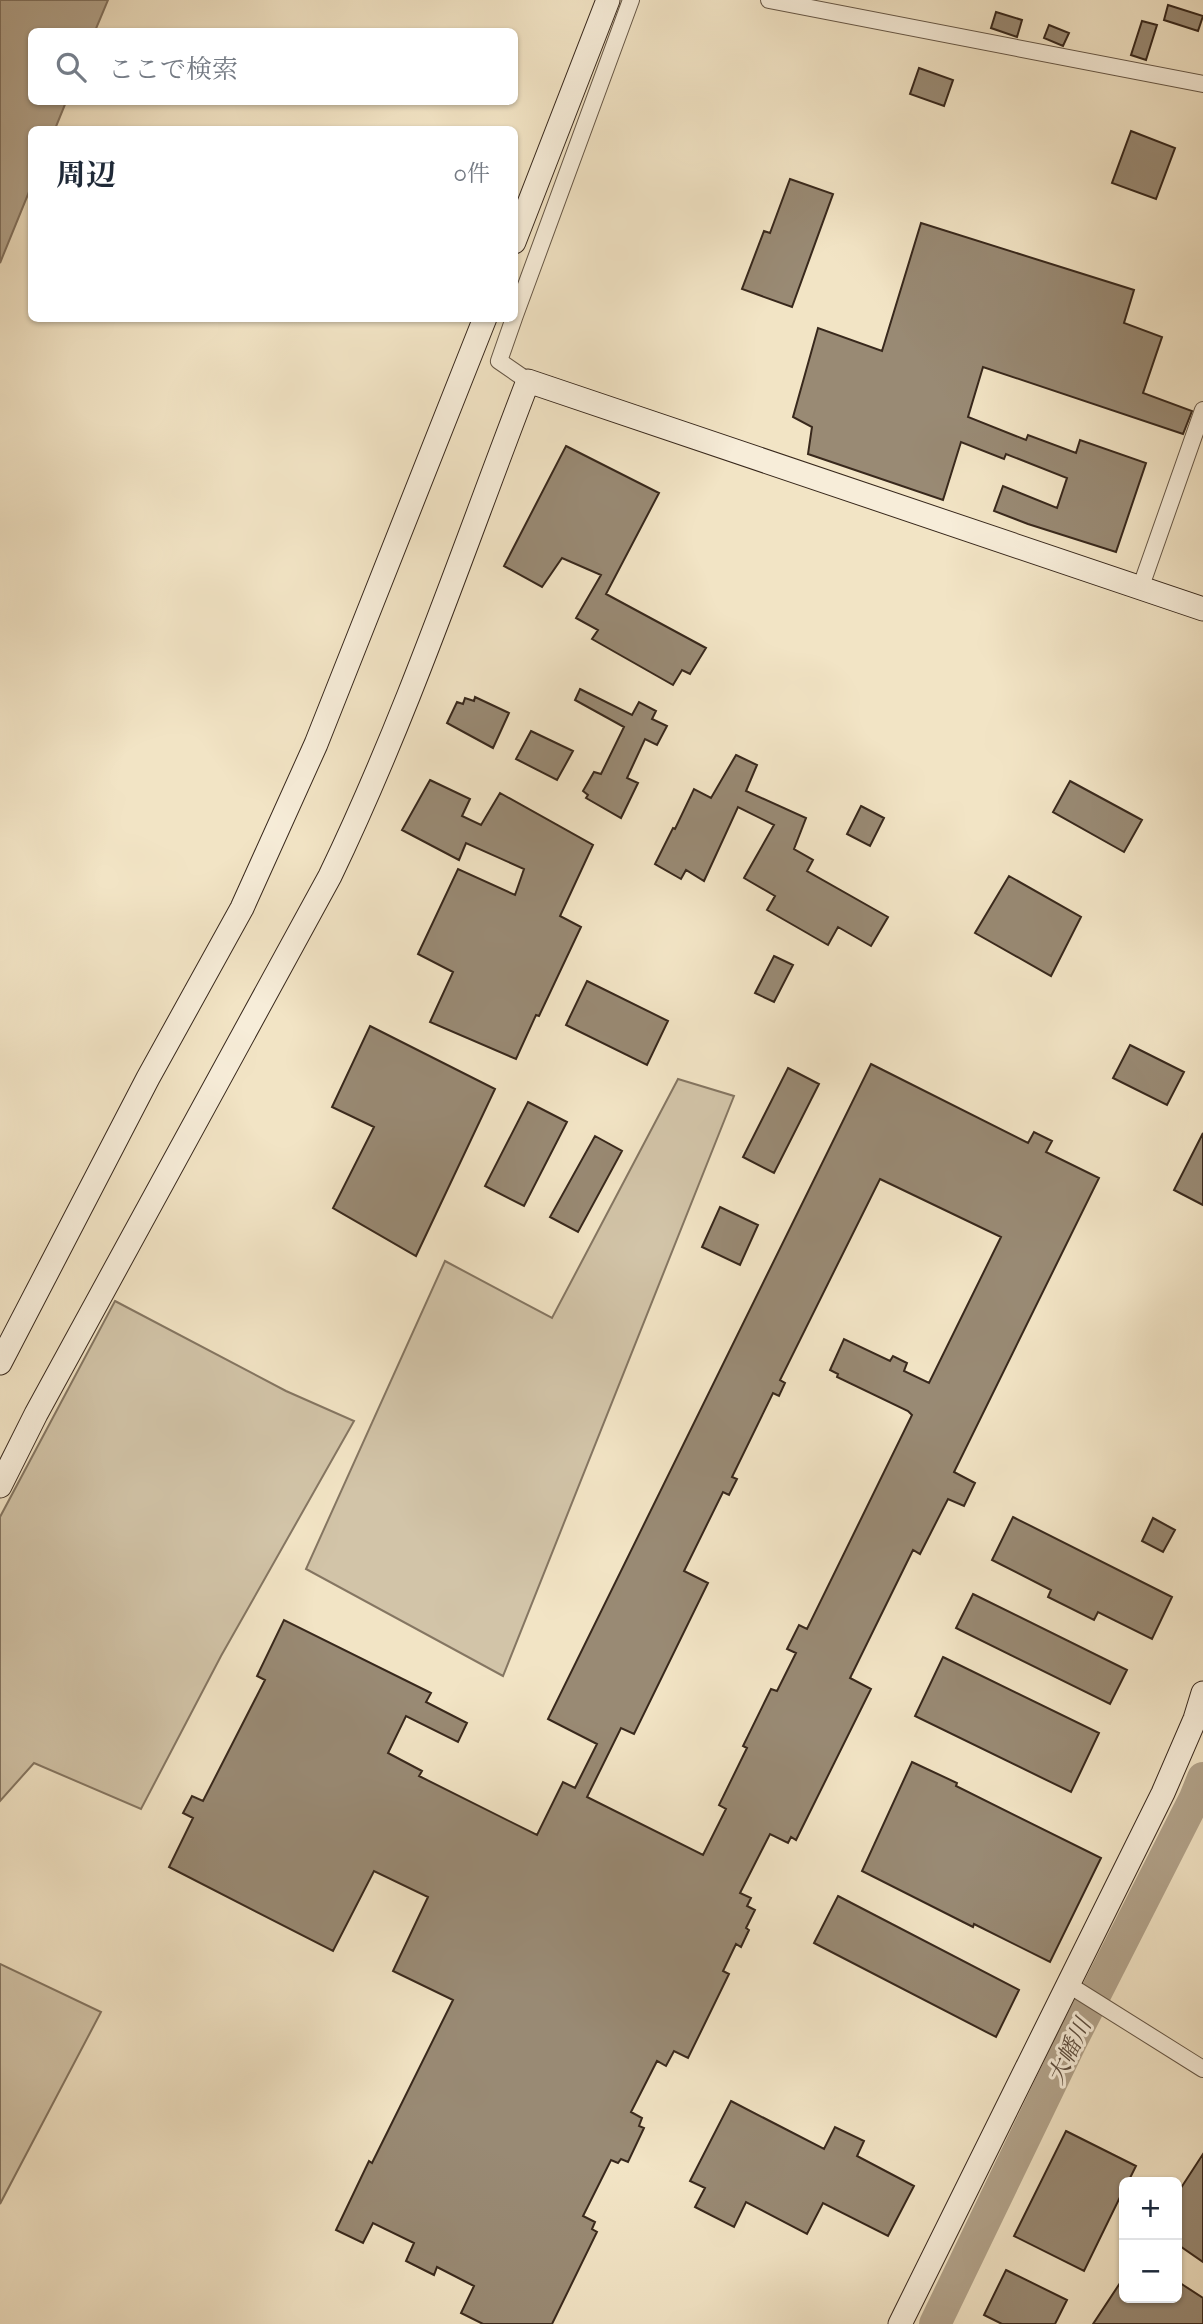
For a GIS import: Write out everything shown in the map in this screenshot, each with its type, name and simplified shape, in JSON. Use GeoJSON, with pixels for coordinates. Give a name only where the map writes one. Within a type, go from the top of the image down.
{"type":"FeatureCollection","features":[{"type":"Feature","properties":{"kind":"street"},"geometry":{"type":"LineString","coordinates":[[518,232],[608,0]]}},
{"type":"Feature","properties":{"kind":"street"},"geometry":{"type":"LineString","coordinates":[[518,307],[631,0]]}},
{"type":"Feature","properties":{"kind":"street"},"geometry":{"type":"LineString","coordinates":[[769,0],[1203,84]]}},
{"type":"Feature","properties":{"kind":"street"},"geometry":{"type":"LineString","coordinates":[[0,1363],[148,1078],[242,908],[316,744],[483,322]]}},
{"type":"Feature","properties":{"kind":"street"},"geometry":{"type":"LineString","coordinates":[[513,322],[499,361],[528,381],[1203,609]]}},
{"type":"Feature","properties":{"kind":"street"},"geometry":{"type":"LineString","coordinates":[[0,1486],[36,1413],[323,888],[356,822],[386,752],[528,381]]}},
{"type":"Feature","properties":{"kind":"street"},"geometry":{"type":"LineString","coordinates":[[1140,589],[1203,410]]}},
{"type":"Feature","properties":{"kind":"street"},"geometry":{"type":"LineString","coordinates":[[900,2324],[1163,1793],[1195,1719],[1203,1693]]}},
{"type":"Feature","properties":{"kind":"street"},"geometry":{"type":"LineString","coordinates":[[1069,1985],[1203,2069]]}},
{"type":"Feature","properties":{"kind":"shaded area"},"geometry":{"type":"Polygon","coordinates":[[[0,0],[108,0],[96,28],[28,28],[28,105],[65,105],[56,126],[28,126],[28,194],[0,263],[0,0]]]}},
{"type":"Feature","properties":{"kind":"shaded area"},"geometry":{"type":"Polygon","coordinates":[[[678,1079],[734,1096],[503,1676],[306,1569],[445,1261],[552,1318],[678,1079]]]}},
{"type":"Feature","properties":{"kind":"shaded area"},"geometry":{"type":"Polygon","coordinates":[[[115,1301],[286,1391],[354,1421],[221,1656],[141,1809],[34,1763],[0,1801],[0,1517],[115,1301]]]}},
{"type":"Feature","properties":{"kind":"shaded area"},"geometry":{"type":"Polygon","coordinates":[[[0,1964],[101,2012],[0,2204],[0,1964]]]}},
{"type":"Feature","properties":{"kind":"building"},"geometry":{"type":"Polygon","coordinates":[[[1168,5],[1203,16],[1198,31],[1164,20],[1168,5]]]}},
{"type":"Feature","properties":{"kind":"building"},"geometry":{"type":"Polygon","coordinates":[[[996,12],[1022,20],[1017,37],[991,28],[996,12]]]}},
{"type":"Feature","properties":{"kind":"building"},"geometry":{"type":"Polygon","coordinates":[[[1142,21],[1157,25],[1146,60],[1131,55],[1142,21]]]}},
{"type":"Feature","properties":{"kind":"building"},"geometry":{"type":"Polygon","coordinates":[[[1049,25],[1069,33],[1063,46],[1044,38],[1049,25]]]}},
{"type":"Feature","properties":{"kind":"building"},"geometry":{"type":"Polygon","coordinates":[[[919,68],[953,80],[944,106],[910,94],[919,68]]]}},
{"type":"Feature","properties":{"kind":"building"},"geometry":{"type":"Polygon","coordinates":[[[1131,131],[1175,148],[1156,199],[1112,183],[1131,131]]]}},
{"type":"Feature","properties":{"kind":"building"},"geometry":{"type":"Polygon","coordinates":[[[790,179],[833,194],[792,307],[742,289],[764,231],[770,233],[790,179]]]}},
{"type":"Feature","properties":{"kind":"building"},"geometry":{"type":"Polygon","coordinates":[[[921,223],[1134,290],[1124,323],[1162,337],[1143,393],[1192,411],[1183,434],[983,367],[968,417],[1026,440],[1028,435],[1076,453],[1080,440],[1146,463],[1116,552],[994,511],[1003,486],[1057,508],[1067,478],[1006,454],[1004,459],[961,442],[943,500],[808,454],[812,427],[793,417],[818,328],[882,351],[921,223]]]}},
{"type":"Feature","properties":{"kind":"building"},"geometry":{"type":"Polygon","coordinates":[[[566,446],[659,493],[606,594],[706,648],[690,674],[682,670],[673,685],[592,639],[598,630],[576,618],[601,575],[562,558],[542,587],[504,566],[566,446]]]}},
{"type":"Feature","properties":{"kind":"building"},"geometry":{"type":"Polygon","coordinates":[[[580,689],[632,715],[639,702],[656,711],[652,719],[667,726],[657,745],[645,739],[627,778],[638,783],[621,818],[586,798],[588,795],[583,791],[594,772],[601,774],[624,727],[575,700],[580,689]]]}},
{"type":"Feature","properties":{"kind":"building"},"geometry":{"type":"Polygon","coordinates":[[[475,697],[509,713],[493,748],[447,723],[457,702],[463,704],[465,698],[474,701],[475,697]]]}},
{"type":"Feature","properties":{"kind":"building"},"geometry":{"type":"Polygon","coordinates":[[[531,731],[573,751],[557,780],[516,759],[531,731]]]}},
{"type":"Feature","properties":{"kind":"building"},"geometry":{"type":"Polygon","coordinates":[[[736,755],[757,765],[746,791],[806,818],[794,849],[813,860],[807,871],[888,917],[871,946],[838,927],[828,945],[767,910],[775,896],[744,878],[774,825],[738,807],[704,881],[686,870],[681,879],[655,864],[694,789],[711,798],[736,755]]]}},
{"type":"Feature","properties":{"kind":"building"},"geometry":{"type":"Polygon","coordinates":[[[430,780],[470,799],[462,816],[481,825],[500,793],[593,845],[560,916],[581,927],[516,1059],[430,1022],[453,972],[418,954],[458,869],[515,895],[524,869],[466,843],[459,860],[402,830],[430,780]]]}},
{"type":"Feature","properties":{"kind":"building"},"geometry":{"type":"Polygon","coordinates":[[[1070,781],[1142,820],[1124,852],[1053,812],[1070,781]]]}},
{"type":"Feature","properties":{"kind":"building"},"geometry":{"type":"Polygon","coordinates":[[[861,806],[884,818],[870,846],[847,834],[861,806]]]}},
{"type":"Feature","properties":{"kind":"building"},"geometry":{"type":"Polygon","coordinates":[[[1009,876],[1081,917],[1051,976],[975,933],[1009,876]]]}},
{"type":"Feature","properties":{"kind":"building"},"geometry":{"type":"Polygon","coordinates":[[[774,956],[793,965],[774,1002],[755,993],[774,956]]]}},
{"type":"Feature","properties":{"kind":"building"},"geometry":{"type":"Polygon","coordinates":[[[587,981],[668,1021],[647,1065],[566,1025],[587,981]]]}},
{"type":"Feature","properties":{"kind":"building"},"geometry":{"type":"Polygon","coordinates":[[[370,1026],[495,1089],[416,1256],[333,1208],[374,1127],[332,1107],[370,1026]]]}},
{"type":"Feature","properties":{"kind":"building"},"geometry":{"type":"Polygon","coordinates":[[[1130,1045],[1184,1072],[1167,1105],[1113,1078],[1130,1045]]]}},
{"type":"Feature","properties":{"kind":"building"},"geometry":{"type":"Polygon","coordinates":[[[871,1064],[1028,1143],[1034,1132],[1052,1141],[1046,1152],[1099,1178],[954,1472],[975,1483],[964,1506],[948,1499],[920,1554],[913,1550],[850,1678],[871,1689],[796,1840],[791,1837],[788,1843],[770,1834],[740,1893],[751,1898],[747,1906],[755,1910],[746,1928],[749,1930],[741,1947],[736,1944],[723,1971],[729,1974],[688,2058],[674,2051],[666,2066],[657,2061],[631,2112],[642,2118],[639,2126],[644,2128],[628,2162],[621,2159],[618,2163],[611,2160],[583,2216],[595,2222],[592,2229],[597,2232],[552,2324],[483,2324],[461,2313],[474,2286],[437,2267],[434,2275],[406,2261],[414,2243],[373,2223],[363,2243],[336,2230],[453,2000],[393,1971],[428,1897],[374,1871],[333,1951],[169,1867],[193,1818],[183,1813],[192,1796],[203,1801],[265,1680],[257,1676],[284,1620],[431,1693],[426,1702],[467,1723],[458,1742],[406,1716],[388,1753],[422,1771],[419,1776],[537,1835],[563,1782],[575,1788],[597,1744],[548,1719],[871,1064]],[[880,1179],[780,1380],[785,1383],[779,1396],[773,1393],[732,1477],[737,1479],[729,1495],[723,1492],[684,1571],[708,1583],[634,1734],[621,1728],[587,1797],[703,1855],[726,1809],[719,1805],[747,1748],[743,1746],[771,1689],[777,1691],[796,1653],[787,1649],[799,1625],[807,1629],[912,1415],[837,1377],[838,1374],[830,1370],[844,1339],[890,1361],[893,1356],[907,1363],[904,1371],[929,1383],[1001,1237],[880,1179]]]}},
{"type":"Feature","properties":{"kind":"building"},"geometry":{"type":"Polygon","coordinates":[[[788,1068],[819,1084],[774,1173],[743,1157],[788,1068]]]}},
{"type":"Feature","properties":{"kind":"building"},"geometry":{"type":"Polygon","coordinates":[[[528,1102],[567,1122],[524,1206],[485,1186],[528,1102]]]}},
{"type":"Feature","properties":{"kind":"building"},"geometry":{"type":"Polygon","coordinates":[[[1203,1133],[1203,1205],[1174,1190],[1203,1133]]]}},
{"type":"Feature","properties":{"kind":"building"},"geometry":{"type":"Polygon","coordinates":[[[595,1136],[622,1151],[578,1232],[550,1217],[595,1136]]]}},
{"type":"Feature","properties":{"kind":"building"},"geometry":{"type":"Polygon","coordinates":[[[720,1207],[758,1225],[740,1265],[702,1247],[720,1207]]]}},
{"type":"Feature","properties":{"kind":"building"},"geometry":{"type":"Polygon","coordinates":[[[1013,1517],[1172,1597],[1152,1639],[1098,1612],[1094,1620],[1048,1597],[1051,1590],[992,1560],[1013,1517]]]}},
{"type":"Feature","properties":{"kind":"building"},"geometry":{"type":"Polygon","coordinates":[[[1153,1518],[1175,1530],[1163,1552],[1142,1541],[1153,1518]]]}},
{"type":"Feature","properties":{"kind":"building"},"geometry":{"type":"Polygon","coordinates":[[[973,1594],[1127,1670],[1110,1704],[956,1628],[973,1594]]]}},
{"type":"Feature","properties":{"kind":"building"},"geometry":{"type":"Polygon","coordinates":[[[943,1657],[1099,1733],[1071,1792],[915,1716],[943,1657]]]}},
{"type":"Feature","properties":{"kind":"building"},"geometry":{"type":"Polygon","coordinates":[[[912,1762],[1101,1858],[1050,1962],[862,1871],[912,1762]]]}},
{"type":"Feature","properties":{"kind":"building"},"geometry":{"type":"Polygon","coordinates":[[[838,1896],[1019,1990],[996,2037],[814,1943],[838,1896]]]}},
{"type":"Feature","properties":{"kind":"building"},"geometry":{"type":"Polygon","coordinates":[[[731,2101],[824,2149],[835,2127],[864,2141],[857,2156],[914,2186],[888,2236],[823,2203],[807,2234],[746,2202],[734,2227],[695,2207],[705,2188],[690,2181],[731,2101]]]}},
{"type":"Feature","properties":{"kind":"building"},"geometry":{"type":"Polygon","coordinates":[[[1066,2131],[1136,2166],[1130,2177],[1119,2177],[1119,2199],[1084,2271],[1014,2236],[1066,2131]]]}},
{"type":"Feature","properties":{"kind":"building"},"geometry":{"type":"Polygon","coordinates":[[[1203,2154],[1203,2262],[1182,2247],[1182,2186],[1203,2154]]]}},
{"type":"Feature","properties":{"kind":"building"},"geometry":{"type":"Polygon","coordinates":[[[1006,2270],[1067,2300],[1055,2324],[1002,2324],[984,2315],[1006,2270]]]}},
{"type":"Feature","properties":{"kind":"building"},"geometry":{"type":"Polygon","coordinates":[[[1182,2284],[1203,2298],[1203,2324],[1093,2324],[1119,2285],[1119,2303],[1182,2303],[1182,2284]]]}},
{"type":"Feature","properties":{"kind":"waterway","name":"大幡川"},"geometry":{"type":"LineString","coordinates":[[935,2324],[1070,2044],[1203,1778]]}}]}
